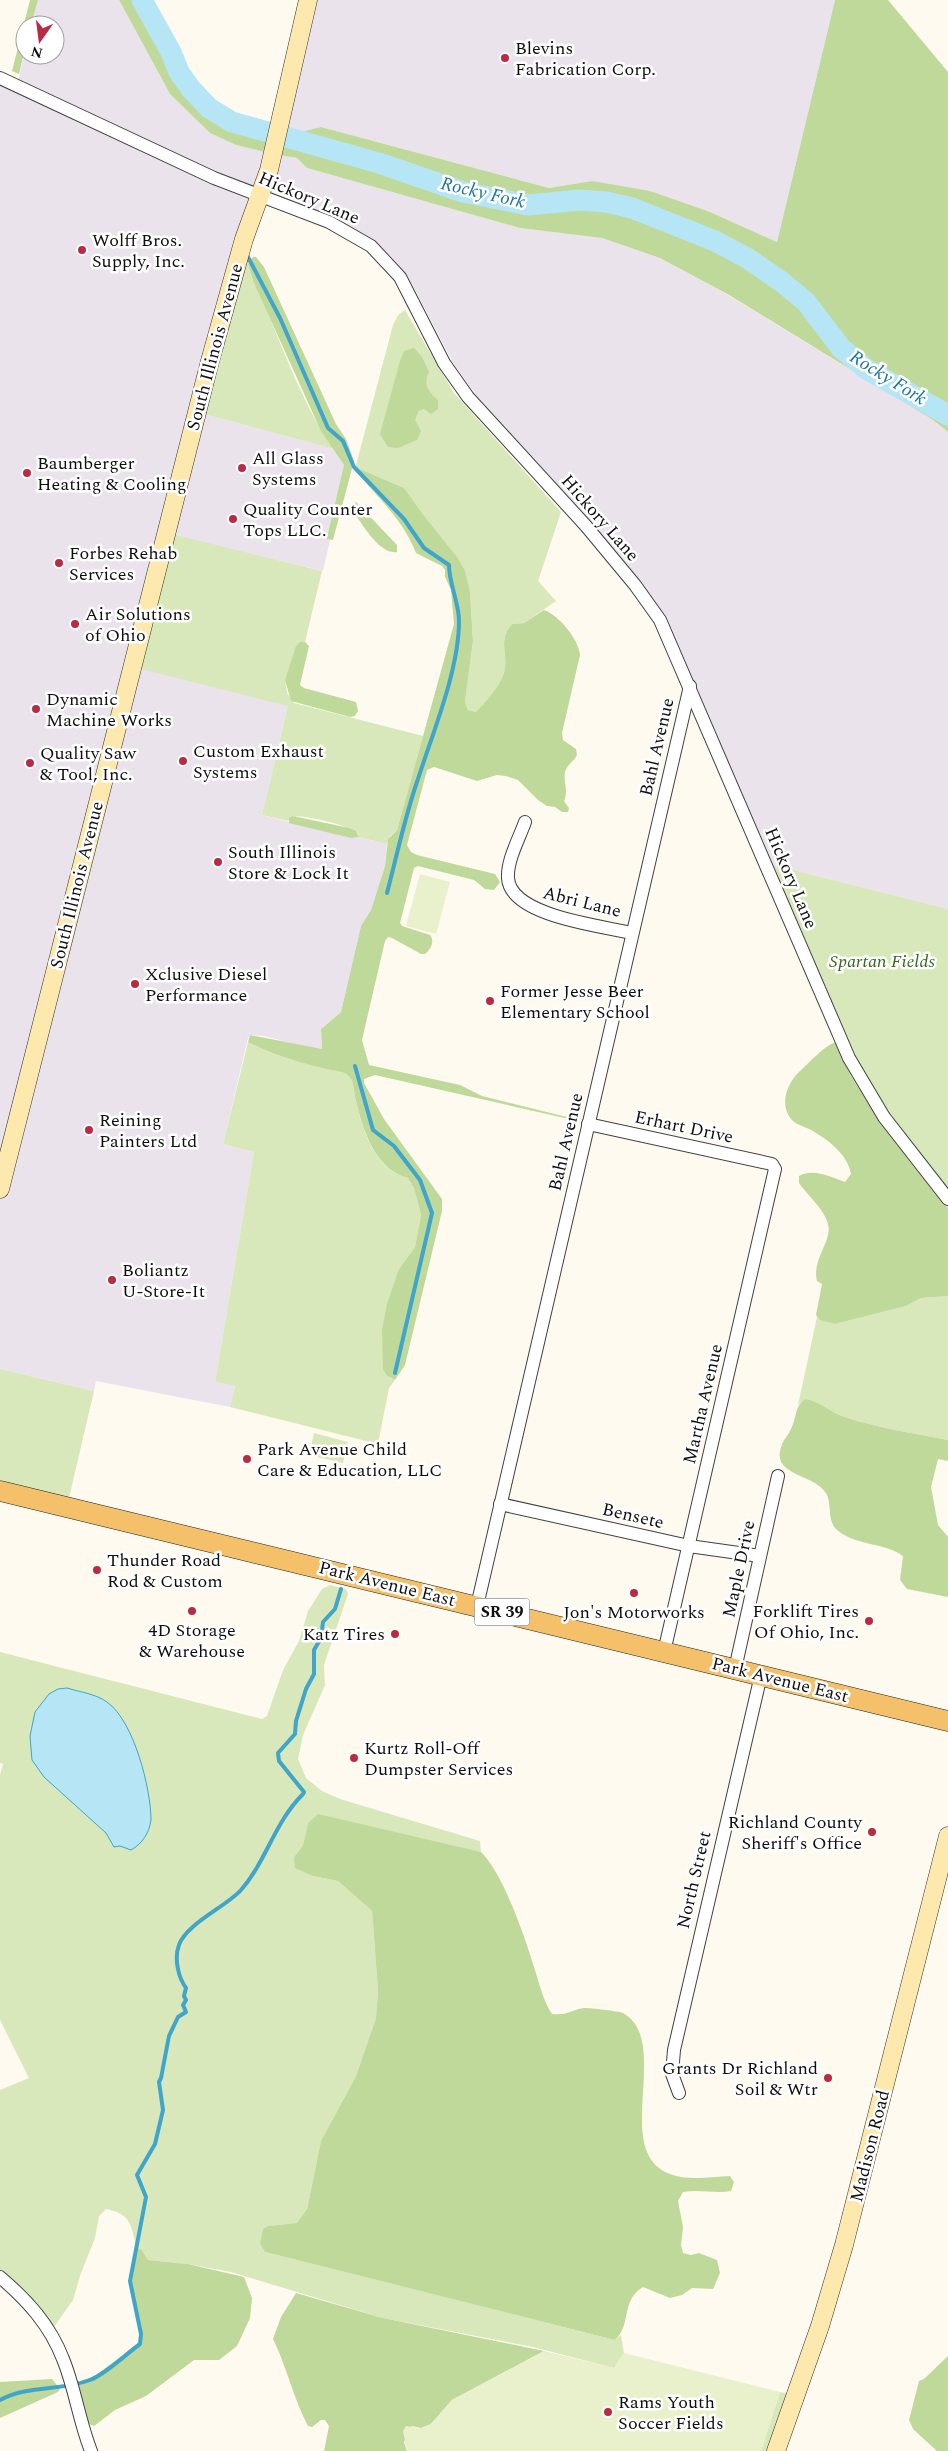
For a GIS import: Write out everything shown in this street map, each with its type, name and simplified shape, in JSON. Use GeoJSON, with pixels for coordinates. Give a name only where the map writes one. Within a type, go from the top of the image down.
{"type":"FeatureCollection","features":[{"type":"Feature","properties":{"kind":"main road","name":"South Illinois Avenue"},"geometry":{"type":"LineString","coordinates":[[0,1189],[210,362],[244,239],[270,164],[283,115],[308,0]]}},
{"type":"Feature","properties":{"kind":"main road","name":"Park Avenue East"},"geometry":{"type":"LineString","coordinates":[[0,1491],[948,1721]]}},
{"type":"Feature","properties":{"kind":"main road","name":"Madison Road"},"geometry":{"type":"LineString","coordinates":[[776,2451],[822,2318],[844,2245],[948,1836]]}},
{"type":"Feature","properties":{"kind":"street","name":"Hickory Lane"},"geometry":{"type":"LineString","coordinates":[[0,78],[176,161],[347,231],[371,246],[391,265],[405,286],[444,363],[464,392],[586,526],[645,598],[667,634],[849,1058],[884,1117],[948,1199]]}},
{"type":"Feature","properties":{"kind":"street","name":"Bahl Avenue"},"geometry":{"type":"LineString","coordinates":[[477,1606],[690,686]]}},
{"type":"Feature","properties":{"kind":"street","name":"Abri Lane"},"geometry":{"type":"LineString","coordinates":[[525,822],[510,863],[508,877],[511,888],[519,900],[540,912],[632,933]]}},
{"type":"Feature","properties":{"kind":"street","name":"Erhart Drive"},"geometry":{"type":"LineString","coordinates":[[588,1124],[772,1164]]}},
{"type":"Feature","properties":{"kind":"street","name":"Martha Avenue"},"geometry":{"type":"LineString","coordinates":[[664,1652],[774,1169],[772,1164]]}},
{"type":"Feature","properties":{"kind":"street","name":"Maple Drive"},"geometry":{"type":"LineString","coordinates":[[735,1669],[778,1476]]}},
{"type":"Feature","properties":{"kind":"street","name":"Bensete"},"geometry":{"type":"LineString","coordinates":[[500,1504],[689,1546],[760,1556]]}},
{"type":"Feature","properties":{"kind":"street","name":"North Street"},"geometry":{"type":"LineString","coordinates":[[679,2093],[672,2074],[674,2050],[761,1675]]}},
{"type":"Feature","properties":{"kind":"street"},"geometry":{"type":"LineString","coordinates":[[0,2277],[32,2306],[60,2350],[91,2451]]}},
{"type":"Feature","properties":{"kind":"shaded area"},"geometry":{"type":"Polygon","coordinates":[[[38,0],[119,0],[170,94],[210,133],[236,145],[297,158],[307,168],[520,228],[602,238],[660,258],[728,295],[933,420],[948,432],[948,909],[773,865],[669,625],[645,588],[482,404],[452,361],[413,286],[397,263],[377,243],[365,235],[344,223],[269,189],[248,251],[204,414],[334,449],[344,465],[328,533],[328,539],[330,540],[323,571],[172,535],[288,706],[262,815],[351,838],[359,837],[387,844],[385,866],[371,910],[361,926],[341,1012],[323,1027],[321,1032],[322,1049],[305,1047],[264,1036],[250,1035],[248,1038],[223,1144],[254,1152],[215,1382],[235,1386],[230,1407],[96,1381],[94,1391],[0,1369],[0,83],[16,91],[22,65],[65,65],[65,15],[34,15],[38,0]]]}},
{"type":"Feature","properties":{"kind":"shaded area"},"geometry":{"type":"Polygon","coordinates":[[[316,0],[835,0],[777,242],[710,212],[592,181],[549,188],[321,127],[297,133],[286,129],[316,0]]]}},
{"type":"Feature","properties":{"kind":"green space"},"geometry":{"type":"Polygon","coordinates":[[[30,0],[38,0],[34,15],[26,15],[30,0]]]}},
{"type":"Feature","properties":{"kind":"green space"},"geometry":{"type":"Polygon","coordinates":[[[119,0],[142,0],[177,67],[189,85],[202,100],[220,113],[242,125],[270,134],[265,152],[236,145],[210,133],[170,94],[119,0]]]}},
{"type":"Feature","properties":{"kind":"green space"},"geometry":{"type":"Polygon","coordinates":[[[835,0],[888,0],[948,72],[948,432],[933,420],[729,295],[660,258],[602,238],[520,228],[307,168],[297,158],[279,155],[286,129],[297,133],[321,127],[549,188],[592,181],[650,191],[710,212],[777,242],[835,0]]]}},
{"type":"Feature","properties":{"kind":"green space"},"geometry":{"type":"Polygon","coordinates":[[[15,59],[15,65],[21,65],[19,74],[12,71],[15,59]]]}},
{"type":"Feature","properties":{"kind":"green space"},"geometry":{"type":"Polygon","coordinates":[[[253,257],[256,257],[264,267],[336,424],[346,439],[354,461],[333,540],[327,539],[344,465],[321,431],[253,281],[248,264],[253,257]]]}},
{"type":"Feature","properties":{"kind":"green space"},"geometry":{"type":"Polygon","coordinates":[[[245,258],[250,259],[248,264],[253,281],[300,388],[321,430],[334,449],[204,414],[245,258]]]}},
{"type":"Feature","properties":{"kind":"green space"},"geometry":{"type":"Polygon","coordinates":[[[405,310],[454,393],[561,512],[538,581],[556,601],[524,623],[512,624],[505,637],[505,666],[502,679],[476,712],[468,710],[465,702],[473,641],[470,592],[404,488],[360,469],[355,469],[393,325],[398,315],[405,310]],[[425,381],[415,420],[419,411],[438,400],[428,391],[425,381]]]}},
{"type":"Feature","properties":{"kind":"green space"},"geometry":{"type":"Polygon","coordinates":[[[414,348],[422,357],[429,372],[426,381],[427,388],[438,400],[438,409],[431,414],[424,409],[419,411],[415,420],[421,431],[417,440],[398,448],[388,447],[380,434],[400,361],[404,351],[414,348]]]}},
{"type":"Feature","properties":{"kind":"green space"},"geometry":{"type":"Polygon","coordinates":[[[360,469],[404,488],[457,557],[465,571],[470,592],[473,641],[465,702],[468,710],[476,712],[502,679],[505,666],[504,642],[512,624],[524,623],[544,610],[562,622],[576,642],[580,655],[562,733],[563,740],[576,749],[577,755],[565,772],[566,793],[564,801],[569,808],[568,812],[562,812],[555,807],[547,806],[538,800],[518,780],[497,775],[477,781],[434,767],[427,770],[407,845],[411,852],[417,855],[495,874],[500,882],[494,890],[485,889],[474,880],[418,866],[414,868],[400,923],[402,926],[430,935],[432,945],[425,954],[421,954],[392,938],[388,937],[385,941],[362,1040],[369,1065],[460,1085],[482,1096],[571,1118],[375,1075],[364,1079],[364,1083],[384,1119],[442,1199],[442,1211],[405,1365],[395,1380],[387,1376],[383,1369],[382,1330],[387,1304],[399,1269],[415,1247],[421,1215],[414,1188],[408,1178],[397,1174],[387,1167],[372,1147],[362,1124],[352,1081],[345,1073],[289,1059],[248,1042],[250,1035],[322,1049],[321,1029],[341,1012],[361,926],[371,910],[385,866],[388,839],[397,830],[454,624],[451,590],[445,577],[445,570],[442,566],[416,553],[398,521],[356,471],[360,469]]]}},
{"type":"Feature","properties":{"kind":"green space"},"geometry":{"type":"Polygon","coordinates":[[[356,502],[397,545],[397,552],[390,552],[384,549],[372,537],[352,510],[353,504],[356,502]]]}},
{"type":"Feature","properties":{"kind":"green space"},"geometry":{"type":"Polygon","coordinates":[[[172,534],[322,571],[305,642],[300,642],[285,680],[287,693],[294,703],[423,736],[397,830],[390,836],[387,844],[359,837],[358,833],[351,829],[327,821],[293,816],[288,821],[262,815],[288,706],[138,668],[172,534]]]}},
{"type":"Feature","properties":{"kind":"green space"},"geometry":{"type":"Polygon","coordinates":[[[300,642],[305,642],[309,646],[300,685],[304,688],[356,702],[358,711],[355,716],[350,717],[291,701],[285,680],[296,646],[300,642]]]}},
{"type":"Feature","properties":{"kind":"green space"},"geometry":{"type":"Polygon","coordinates":[[[293,816],[349,828],[356,831],[359,837],[351,838],[289,823],[289,818],[293,816]]]}},
{"type":"Feature","properties":{"kind":"green space","name":"Spartan Fields"},"geometry":{"type":"Polygon","coordinates":[[[773,865],[948,909],[948,1190],[887,1113],[844,1038],[773,865]]]}},
{"type":"Feature","properties":{"kind":"green space"},"geometry":{"type":"Polygon","coordinates":[[[420,874],[450,882],[436,934],[406,926],[420,874]]]}},
{"type":"Feature","properties":{"kind":"green space"},"geometry":{"type":"Polygon","coordinates":[[[248,1042],[299,1062],[339,1071],[347,1075],[352,1081],[362,1124],[378,1158],[396,1174],[408,1178],[414,1188],[421,1215],[415,1247],[399,1269],[387,1376],[395,1380],[389,1388],[378,1444],[230,1407],[235,1386],[215,1382],[254,1152],[223,1144],[248,1042]]]}},
{"type":"Feature","properties":{"kind":"green space"},"geometry":{"type":"Polygon","coordinates":[[[835,1042],[851,1076],[878,1119],[948,1208],[948,1296],[921,1298],[906,1306],[835,1324],[820,1320],[816,1315],[822,1284],[817,1281],[817,1265],[829,1228],[822,1211],[799,1183],[799,1176],[816,1173],[845,1182],[851,1174],[846,1160],[836,1148],[811,1130],[791,1119],[787,1113],[785,1100],[788,1088],[795,1076],[835,1042]]]}},
{"type":"Feature","properties":{"kind":"green space"},"geometry":{"type":"Polygon","coordinates":[[[948,1296],[948,1440],[868,1424],[837,1414],[810,1400],[805,1399],[798,1405],[817,1317],[835,1324],[906,1306],[921,1298],[948,1296]]]}},
{"type":"Feature","properties":{"kind":"green space"},"geometry":{"type":"Polygon","coordinates":[[[0,1369],[94,1391],[69,1498],[0,1481],[0,1369]]]}},
{"type":"Feature","properties":{"kind":"green space"},"geometry":{"type":"Polygon","coordinates":[[[805,1399],[814,1401],[842,1416],[868,1424],[948,1440],[948,1461],[938,1459],[931,1487],[938,1525],[948,1537],[948,1597],[907,1589],[900,1580],[903,1556],[887,1548],[851,1538],[836,1529],[831,1521],[826,1493],[820,1486],[794,1473],[781,1462],[780,1453],[783,1442],[793,1425],[797,1409],[805,1399]]]}},
{"type":"Feature","properties":{"kind":"green space"},"geometry":{"type":"Polygon","coordinates":[[[314,1433],[348,1442],[343,1463],[309,1455],[314,1433]]]}},
{"type":"Feature","properties":{"kind":"green space"},"geometry":{"type":"Polygon","coordinates":[[[330,1585],[346,1589],[348,1594],[324,1665],[325,1685],[303,1735],[298,1759],[306,1778],[322,1791],[340,1799],[480,1841],[481,1852],[308,1823],[303,1845],[294,1857],[313,1876],[338,1881],[372,1911],[378,1990],[376,2018],[356,2076],[321,2141],[307,2209],[298,2223],[268,2226],[260,2244],[265,2252],[615,2340],[621,2335],[624,2353],[614,2368],[533,2347],[383,2318],[231,2272],[188,2264],[148,2260],[142,2250],[137,2248],[131,2227],[125,2217],[115,2211],[106,2209],[99,2216],[95,2238],[73,2300],[54,2327],[32,2299],[0,2270],[0,2090],[29,2078],[0,2020],[0,1775],[3,1764],[0,1763],[0,1652],[262,1719],[267,1716],[283,1670],[299,1641],[308,1611],[322,1589],[330,1585]]]}},
{"type":"Feature","properties":{"kind":"green space"},"geometry":{"type":"Polygon","coordinates":[[[318,1814],[481,1852],[497,1874],[512,1904],[543,1996],[552,2014],[562,2014],[585,2008],[610,2011],[623,2013],[637,2027],[643,2047],[642,2121],[644,2144],[653,2162],[670,2174],[677,2176],[700,2178],[730,2176],[734,2182],[731,2191],[683,2192],[678,2201],[683,2227],[681,2245],[683,2253],[691,2255],[699,2253],[717,2260],[720,2273],[713,2289],[692,2288],[682,2295],[670,2298],[643,2287],[631,2299],[623,2327],[615,2340],[265,2252],[260,2244],[263,2229],[268,2226],[297,2223],[307,2209],[321,2141],[356,2076],[376,2018],[378,1990],[372,1911],[338,1881],[313,1876],[295,1868],[294,1857],[303,1845],[308,1823],[318,1814]]]}},
{"type":"Feature","properties":{"kind":"green space"},"geometry":{"type":"Polygon","coordinates":[[[137,2248],[142,2250],[148,2260],[188,2264],[244,2277],[252,2298],[250,2318],[237,2346],[219,2360],[194,2360],[146,2396],[115,2410],[94,2426],[89,2424],[78,2382],[95,2376],[139,2343],[140,2334],[129,2280],[137,2248]]]}},
{"type":"Feature","properties":{"kind":"green space"},"geometry":{"type":"Polygon","coordinates":[[[296,2293],[383,2318],[544,2351],[452,2400],[431,2424],[421,2428],[412,2426],[404,2442],[407,2451],[324,2451],[329,2426],[325,2420],[321,2420],[312,2427],[308,2426],[273,2339],[281,2317],[296,2293]]]}},
{"type":"Feature","properties":{"kind":"green space","name":"Rams Youth Soccer Fields"},"geometry":{"type":"Polygon","coordinates":[[[544,2351],[614,2368],[624,2353],[780,2392],[761,2451],[407,2451],[403,2431],[406,2426],[421,2428],[431,2424],[452,2400],[544,2351]]]}},
{"type":"Feature","properties":{"kind":"green space"},"geometry":{"type":"Polygon","coordinates":[[[948,2356],[948,2451],[937,2451],[913,2429],[909,2420],[919,2381],[924,2379],[948,2356]]]}},
{"type":"Feature","properties":{"kind":"green space"},"geometry":{"type":"Polygon","coordinates":[[[52,2379],[60,2389],[58,2392],[0,2418],[0,2382],[52,2379]]]}},
{"type":"Feature","properties":{"kind":"green space"},"geometry":{"type":"Polygon","coordinates":[[[780,2392],[789,2394],[770,2451],[761,2451],[780,2392]]]}},
{"type":"Feature","properties":{"kind":"water"},"geometry":{"type":"Polygon","coordinates":[[[67,1688],[93,1695],[107,1702],[117,1711],[133,1740],[148,1791],[151,1820],[145,1837],[131,1850],[120,1846],[114,1847],[106,1833],[44,1777],[32,1760],[30,1736],[35,1712],[49,1694],[58,1689],[67,1688]]]}},
{"type":"Feature","properties":{"kind":"waterway","name":"Rocky Fork"},"geometry":{"type":"LineString","coordinates":[[142,0],[171,52],[179,72],[191,89],[209,108],[232,122],[379,163],[463,192],[528,205],[580,200],[607,202],[632,208],[715,241],[747,258],[782,282],[806,302],[841,348],[866,369],[948,415]]}},
{"type":"Feature","properties":{"kind":"waterway"},"geometry":{"type":"LineString","coordinates":[[248,257],[280,318],[328,428],[343,441],[354,467]]}},
{"type":"Feature","properties":{"kind":"waterway"},"geometry":{"type":"LineString","coordinates":[[355,468],[404,519],[424,548],[449,565],[459,614],[458,640],[450,680],[413,793],[387,893]]}},
{"type":"Feature","properties":{"kind":"waterway"},"geometry":{"type":"LineString","coordinates":[[355,1066],[373,1130],[394,1146],[420,1180],[432,1213],[395,1373]]}},
{"type":"Feature","properties":{"kind":"waterway"},"geometry":{"type":"LineString","coordinates":[[0,2400],[22,2392],[68,2386],[90,2380],[109,2369],[140,2344],[141,2334],[130,2281],[146,2197],[137,2175],[155,2144],[163,2110],[159,2082],[169,2036],[178,2017],[186,2012],[183,2005],[186,2000],[184,1996],[186,1988],[178,1967],[179,1945],[183,1937],[190,1930],[241,1890],[258,1866],[277,1829],[304,1792],[279,1761],[278,1753],[295,1734],[296,1721],[306,1689],[314,1674],[314,1650],[321,1638],[323,1622],[335,1609],[341,1589]]}},
{"type":"Feature","properties":{"kind":"place","name":"Blevins Fabrication Corp."},"geometry":{"type":"Point","coordinates":[505,58]}},
{"type":"Feature","properties":{"kind":"place","name":"Wolff Bros. Supply, Inc."},"geometry":{"type":"Point","coordinates":[82,250]}},
{"type":"Feature","properties":{"kind":"place","name":"All Glass Systems"},"geometry":{"type":"Point","coordinates":[242,468]}},
{"type":"Feature","properties":{"kind":"place","name":"Baumberger Heating & Cooling"},"geometry":{"type":"Point","coordinates":[27,473]}},
{"type":"Feature","properties":{"kind":"place","name":"Quality Counter Tops LLC."},"geometry":{"type":"Point","coordinates":[233,519]}},
{"type":"Feature","properties":{"kind":"place","name":"Forbes Rehab Services"},"geometry":{"type":"Point","coordinates":[59,563]}},
{"type":"Feature","properties":{"kind":"place","name":"Air Solutions of Ohio"},"geometry":{"type":"Point","coordinates":[75,624]}},
{"type":"Feature","properties":{"kind":"place","name":"Dynamic Machine Works"},"geometry":{"type":"Point","coordinates":[36,709]}},
{"type":"Feature","properties":{"kind":"place","name":"Custom Exhaust Systems"},"geometry":{"type":"Point","coordinates":[183,761]}},
{"type":"Feature","properties":{"kind":"place","name":"Quality Saw & Tool, Inc."},"geometry":{"type":"Point","coordinates":[30,763]}},
{"type":"Feature","properties":{"kind":"place","name":"South Illinois Store & Lock It"},"geometry":{"type":"Point","coordinates":[218,862]}},
{"type":"Feature","properties":{"kind":"place","name":"Xclusive Diesel Performance"},"geometry":{"type":"Point","coordinates":[135,984]}},
{"type":"Feature","properties":{"kind":"place","name":"Former Jesse Beer Elementary School"},"geometry":{"type":"Point","coordinates":[490,1001]}},
{"type":"Feature","properties":{"kind":"place","name":"Reining Painters Ltd"},"geometry":{"type":"Point","coordinates":[89,1130]}},
{"type":"Feature","properties":{"kind":"place","name":"Boliantz U-Store-It"},"geometry":{"type":"Point","coordinates":[112,1280]}},
{"type":"Feature","properties":{"kind":"place","name":"Park Avenue Child Care & Education, LLC"},"geometry":{"type":"Point","coordinates":[247,1459]}},
{"type":"Feature","properties":{"kind":"place","name":"Thunder Road Rod & Custom"},"geometry":{"type":"Point","coordinates":[97,1570]}},
{"type":"Feature","properties":{"kind":"place","name":"Jon's Motorworks"},"geometry":{"type":"Point","coordinates":[634,1593]}},
{"type":"Feature","properties":{"kind":"place","name":"4D Storage & Warehouse"},"geometry":{"type":"Point","coordinates":[192,1611]}},
{"type":"Feature","properties":{"kind":"place","name":"Forklift Tires Of Ohio, Inc."},"geometry":{"type":"Point","coordinates":[869,1621]}},
{"type":"Feature","properties":{"kind":"place","name":"Katz Tires"},"geometry":{"type":"Point","coordinates":[395,1634]}},
{"type":"Feature","properties":{"kind":"place","name":"Kurtz Roll-Off Dumpster Services"},"geometry":{"type":"Point","coordinates":[354,1758]}},
{"type":"Feature","properties":{"kind":"place","name":"Richland County Sheriff's Office"},"geometry":{"type":"Point","coordinates":[872,1832]}},
{"type":"Feature","properties":{"kind":"place","name":"Grants Dr Richland Soil & Wtr"},"geometry":{"type":"Point","coordinates":[828,2078]}},
{"type":"Feature","properties":{"kind":"place","name":"Rams Youth Soccer Fields"},"geometry":{"type":"Point","coordinates":[608,2412]}}]}
